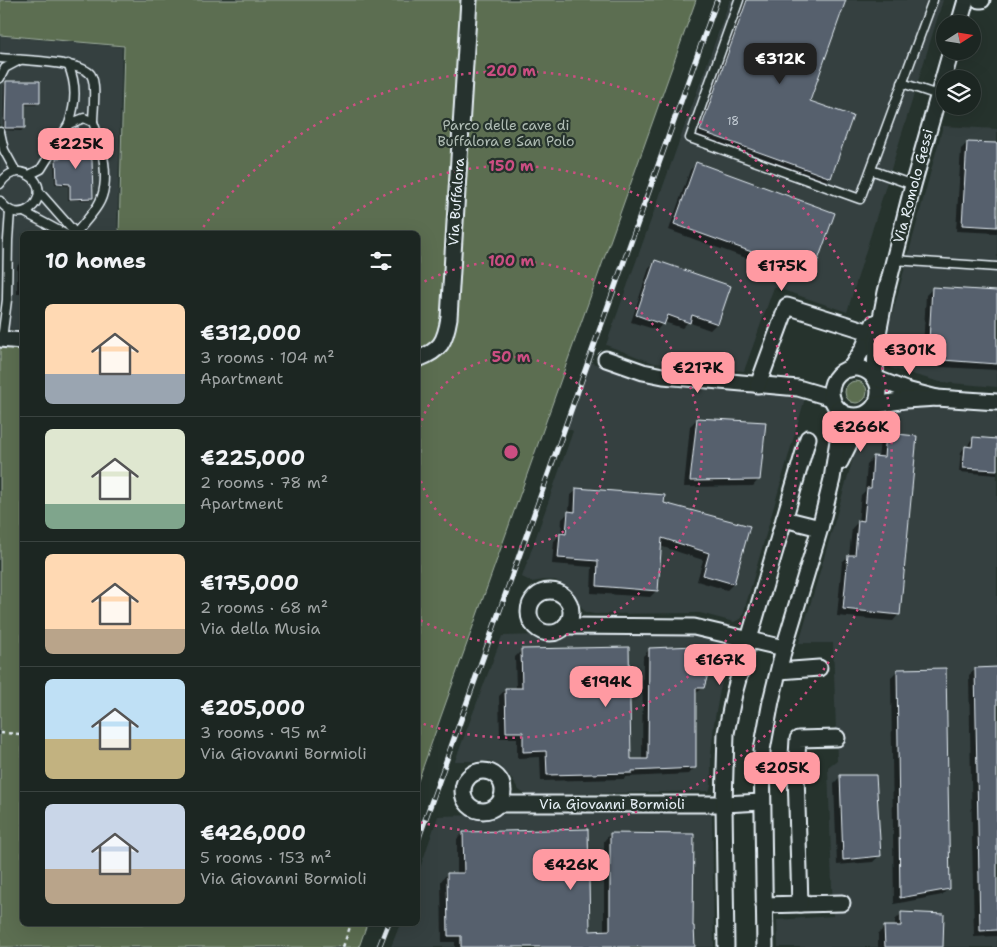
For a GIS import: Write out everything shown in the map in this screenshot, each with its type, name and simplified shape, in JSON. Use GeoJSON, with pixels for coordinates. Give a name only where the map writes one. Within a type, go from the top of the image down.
{"type":"FeatureCollection","features":[{"type":"Feature","properties":{"kind":"street","name":"Via Buffalora"},"geometry":{"type":"LineString","coordinates":[[420,358],[438,349],[443,342],[449,318],[470,0]]}},
{"type":"Feature","properties":{"kind":"street"},"geometry":{"type":"LineString","coordinates":[[962,15],[966,0]]}},
{"type":"Feature","properties":{"kind":"street","name":"Via Romolo Gessi"},"geometry":{"type":"LineString","coordinates":[[875,378],[876,344],[886,292],[912,185],[936,102]]}},
{"type":"Feature","properties":{"kind":"street","name":"Via Romolo Gessi"},"geometry":{"type":"LineString","coordinates":[[850,369],[863,349],[886,292]]}},
{"type":"Feature","properties":{"kind":"street"},"geometry":{"type":"LineString","coordinates":[[758,385],[787,306],[870,332]]}},
{"type":"Feature","properties":{"kind":"street"},"geometry":{"type":"LineString","coordinates":[[1,339],[20,341]]}},
{"type":"Feature","properties":{"kind":"street"},"geometry":{"type":"LineString","coordinates":[[606,359],[643,372],[663,376],[758,385],[798,388],[835,380]]}},
{"type":"Feature","properties":{"kind":"street"},"geometry":{"type":"LineString","coordinates":[[765,947],[762,750],[771,701],[784,648],[820,528],[832,479],[840,434],[831,392],[835,380],[844,371],[850,369],[864,370],[875,378],[906,390],[938,398]]}},
{"type":"Feature","properties":{"kind":"street"},"geometry":{"type":"LineString","coordinates":[[832,479],[850,440],[871,409],[880,391],[875,378]]}},
{"type":"Feature","properties":{"kind":"street"},"geometry":{"type":"LineString","coordinates":[[798,388],[835,404],[844,414],[852,416],[905,400],[938,398],[997,402]]}},
{"type":"Feature","properties":{"kind":"street"},"geometry":{"type":"LineString","coordinates":[[726,947],[724,804],[726,733],[749,639],[808,438]]}},
{"type":"Feature","properties":{"kind":"street"},"geometry":{"type":"LineString","coordinates":[[784,518],[820,528]]}},
{"type":"Feature","properties":{"kind":"street"},"geometry":{"type":"LineString","coordinates":[[565,626],[694,627],[784,648]]}},
{"type":"Feature","properties":{"kind":"street"},"geometry":{"type":"LineString","coordinates":[[779,671],[819,668]]}},
{"type":"Feature","properties":{"kind":"street"},"geometry":{"type":"LineString","coordinates":[[800,904],[796,773],[798,739],[837,738]]}},
{"type":"Feature","properties":{"kind":"street","name":"Via Giovanni Bormioli"},"geometry":{"type":"LineString","coordinates":[[499,804],[724,804],[762,802]]}},
{"type":"Feature","properties":{"kind":"street"},"geometry":{"type":"LineString","coordinates":[[764,906],[842,903]]}},
{"type":"Feature","properties":{"kind":"lane"},"geometry":{"type":"LineString","coordinates":[[739,0],[690,138],[860,199],[933,0]]}},
{"type":"Feature","properties":{"kind":"lane"},"geometry":{"type":"LineString","coordinates":[[0,58],[68,64],[84,68],[91,74],[94,83],[93,122],[104,159],[105,189],[98,205],[78,231]]}},
{"type":"Feature","properties":{"kind":"lane"},"geometry":{"type":"LineString","coordinates":[[0,78],[5,68],[20,60]]}},
{"type":"Feature","properties":{"kind":"lane"},"geometry":{"type":"LineString","coordinates":[[29,175],[41,169],[69,124],[75,106],[75,86],[68,64]]}},
{"type":"Feature","properties":{"kind":"lane"},"geometry":{"type":"LineString","coordinates":[[902,82],[936,94]]}},
{"type":"Feature","properties":{"kind":"lane"},"geometry":{"type":"LineString","coordinates":[[69,124],[84,118],[93,122]]}},
{"type":"Feature","properties":{"kind":"lane"},"geometry":{"type":"LineString","coordinates":[[0,132],[4,150],[16,172]]}},
{"type":"Feature","properties":{"kind":"lane"},"geometry":{"type":"LineString","coordinates":[[871,170],[912,185]]}},
{"type":"Feature","properties":{"kind":"lane"},"geometry":{"type":"LineString","coordinates":[[1,179],[16,172],[29,175],[37,185],[38,192],[35,204],[24,212]]}},
{"type":"Feature","properties":{"kind":"lane"},"geometry":{"type":"LineString","coordinates":[[38,192],[74,231]]}},
{"type":"Feature","properties":{"kind":"lane"},"geometry":{"type":"LineString","coordinates":[[0,202],[10,211],[24,212],[59,231]]}},
{"type":"Feature","properties":{"kind":"lane"},"geometry":{"type":"LineString","coordinates":[[1,339],[7,300],[10,211]]}},
{"type":"Feature","properties":{"kind":"lane"},"geometry":{"type":"LineString","coordinates":[[894,260],[997,267]]}},
{"type":"Feature","properties":{"kind":"path"},"geometry":{"type":"LineString","coordinates":[[0,733],[20,734]]}},
{"type":"Feature","properties":{"kind":"path"},"geometry":{"type":"LineString","coordinates":[[343,947],[351,926]]}},
{"type":"Feature","properties":{"kind":"shaded area"},"geometry":{"type":"Polygon","coordinates":[[[730,0],[943,0],[938,15],[936,15],[936,23],[847,312],[774,287],[744,371],[654,363],[606,345],[730,0]]]}},
{"type":"Feature","properties":{"kind":"shaded area"},"geometry":{"type":"Polygon","coordinates":[[[0,36],[122,47],[117,231],[20,231],[20,330],[0,329],[0,36]]]}},
{"type":"Feature","properties":{"kind":"shaded area"},"geometry":{"type":"Polygon","coordinates":[[[943,126],[997,129],[997,387],[940,382],[890,368],[888,330],[943,126]]]}},
{"type":"Feature","properties":{"kind":"shaded area"},"geometry":{"type":"Polygon","coordinates":[[[589,362],[643,378],[805,398],[742,618],[734,622],[700,613],[594,614],[585,612],[567,586],[555,580],[532,582],[522,577],[573,431],[567,428],[589,362]]]}},
{"type":"Feature","properties":{"kind":"shaded area"},"geometry":{"type":"Polygon","coordinates":[[[915,406],[997,412],[997,947],[778,947],[777,920],[833,916],[828,767],[837,760],[833,643],[799,643],[859,438],[869,424],[882,414],[897,408],[915,406]]]}},
{"type":"Feature","properties":{"kind":"shaded area"},"geometry":{"type":"Polygon","coordinates":[[[696,633],[731,640],[733,645],[720,690],[714,723],[711,786],[709,791],[532,795],[519,790],[500,766],[490,761],[455,761],[502,636],[696,633]]]}},
{"type":"Feature","properties":{"kind":"shaded area"},"geometry":{"type":"Polygon","coordinates":[[[708,810],[712,814],[714,947],[391,947],[399,926],[420,926],[420,868],[438,816],[708,810]]]}},
{"type":"Feature","properties":{"kind":"green space","name":"Parco delle cave di Buffalora e San Polo"},"geometry":{"type":"Polygon","coordinates":[[[0,0],[696,0],[420,775],[420,231],[119,231],[124,46],[0,35],[0,0]]]}},
{"type":"Feature","properties":{"kind":"green space"},"geometry":{"type":"Polygon","coordinates":[[[0,331],[20,332],[20,926],[366,926],[359,947],[0,947],[0,331]]]}},
{"type":"Feature","properties":{"kind":"green space"},"geometry":{"type":"Polygon","coordinates":[[[856,381],[864,384],[867,392],[864,400],[856,403],[848,400],[845,392],[848,384],[856,381]]]}},
{"type":"Feature","properties":{"kind":"building"},"geometry":{"type":"Polygon","coordinates":[[[747,0],[846,0],[810,101],[853,116],[831,178],[700,131],[747,0]]]}},
{"type":"Feature","properties":{"kind":"building"},"geometry":{"type":"Polygon","coordinates":[[[6,81],[40,81],[40,103],[25,103],[25,128],[5,128],[6,81]]]}},
{"type":"Feature","properties":{"kind":"building"},"geometry":{"type":"Polygon","coordinates":[[[78,126],[80,152],[90,152],[92,160],[93,198],[70,199],[70,184],[57,183],[56,158],[62,158],[62,153],[67,153],[78,126]]]}},
{"type":"Feature","properties":{"kind":"building"},"geometry":{"type":"Polygon","coordinates":[[[967,142],[997,143],[997,227],[962,225],[967,142]]]}},
{"type":"Feature","properties":{"kind":"building"},"geometry":{"type":"Polygon","coordinates":[[[696,162],[835,213],[813,274],[674,224],[696,162]]]}},
{"type":"Feature","properties":{"kind":"building"},"geometry":{"type":"Polygon","coordinates":[[[655,260],[731,286],[718,324],[692,315],[690,323],[668,315],[664,325],[636,315],[655,260]]]}},
{"type":"Feature","properties":{"kind":"building"},"geometry":{"type":"Polygon","coordinates":[[[932,287],[997,291],[997,364],[928,359],[932,287]]]}},
{"type":"Feature","properties":{"kind":"building"},"geometry":{"type":"Polygon","coordinates":[[[697,418],[766,422],[760,480],[690,481],[697,418]]]}},
{"type":"Feature","properties":{"kind":"building"},"geometry":{"type":"Polygon","coordinates":[[[886,433],[917,436],[900,615],[843,609],[848,555],[855,555],[858,520],[864,521],[867,488],[871,488],[873,456],[884,457],[886,433]]]}},
{"type":"Feature","properties":{"kind":"building"},"geometry":{"type":"Polygon","coordinates":[[[973,437],[997,439],[997,470],[963,468],[965,446],[972,447],[973,437]]]}},
{"type":"Feature","properties":{"kind":"building"},"geometry":{"type":"Polygon","coordinates":[[[576,488],[665,495],[664,503],[750,526],[734,584],[703,575],[709,553],[662,538],[658,591],[597,586],[598,561],[558,558],[560,533],[566,534],[568,511],[575,512],[576,488]]]}},
{"type":"Feature","properties":{"kind":"building"},"geometry":{"type":"Polygon","coordinates":[[[695,646],[715,650],[704,688],[696,688],[696,768],[632,771],[632,773],[547,775],[546,751],[523,752],[523,732],[506,732],[505,688],[522,688],[521,649],[629,647],[631,759],[648,759],[649,648],[695,646]]]}},
{"type":"Feature","properties":{"kind":"building"},"geometry":{"type":"Polygon","coordinates":[[[997,667],[997,930],[980,931],[975,668],[997,667]]]}},
{"type":"Feature","properties":{"kind":"building"},"geometry":{"type":"Polygon","coordinates":[[[946,668],[950,889],[900,898],[897,669],[946,668]]]}},
{"type":"Feature","properties":{"kind":"building"},"geometry":{"type":"Polygon","coordinates":[[[840,775],[876,775],[881,856],[843,860],[840,775]]]}},
{"type":"Feature","properties":{"kind":"building"},"geometry":{"type":"Polygon","coordinates":[[[588,829],[590,931],[610,930],[610,833],[694,834],[693,926],[695,947],[461,947],[461,936],[448,936],[447,873],[464,873],[463,832],[588,829]]]}},
{"type":"Feature","properties":{"kind":"building"},"geometry":{"type":"Polygon","coordinates":[[[901,912],[944,914],[943,947],[885,947],[884,926],[901,926],[901,912]]]}},
{"type":"Feature","properties":{"kind":"railway"},"geometry":{"type":"LineString","coordinates":[[420,834],[717,0]]}},
{"type":"Feature","properties":{"kind":"railway"},"geometry":{"type":"LineString","coordinates":[[379,947],[387,926]]}}]}
